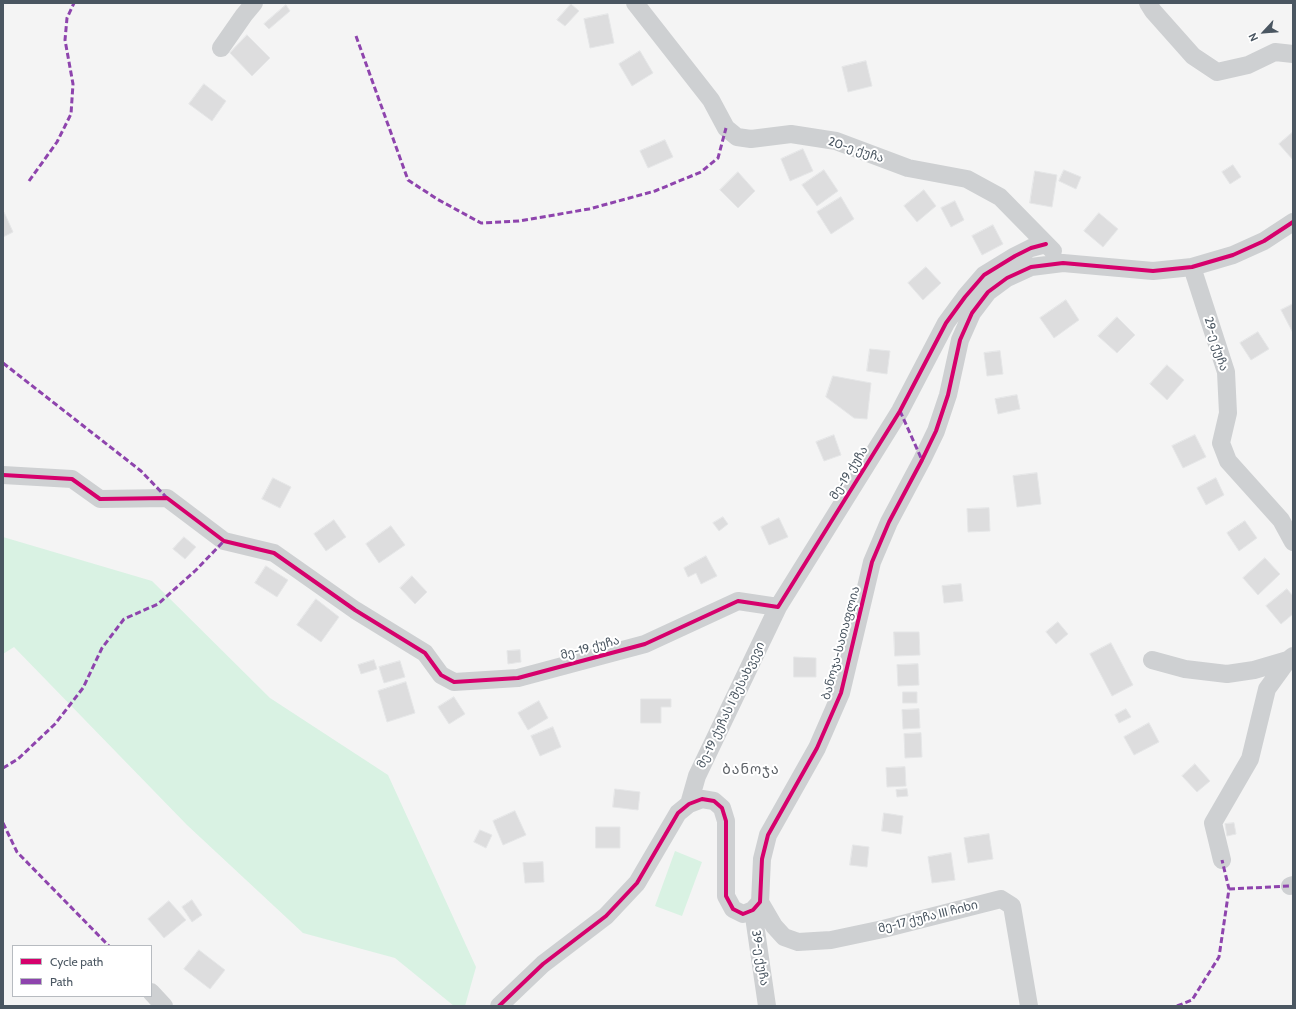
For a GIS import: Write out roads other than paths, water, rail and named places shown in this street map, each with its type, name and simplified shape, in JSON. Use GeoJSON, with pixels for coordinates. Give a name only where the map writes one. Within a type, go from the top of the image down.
{"type":"FeatureCollection","features":[{"type":"Feature","properties":{"kind":"street"},"geometry":{"type":"LineString","coordinates":[[221,48],[254,3]]}},
{"type":"Feature","properties":{"kind":"street","name":"20-ე ქუჩა"},"geometry":{"type":"LineString","coordinates":[[635,3],[711,100],[726,128],[737,137],[751,139],[791,134],[836,141],[908,168],[967,179],[1000,197],[1063,263]]}},
{"type":"Feature","properties":{"kind":"street"},"geometry":{"type":"LineString","coordinates":[[1148,3],[1193,56],[1217,72],[1248,65],[1275,52],[1293,54]]}},
{"type":"Feature","properties":{"kind":"street","name":"ბანოჯა-სათაფლია"},"geometry":{"type":"LineString","coordinates":[[756,906],[762,858],[768,835],[817,748],[841,693],[872,562],[889,522],[936,431],[948,395],[960,340],[972,313],[988,292],[1007,278],[1031,267],[1063,263],[1153,271],[1192,267],[1233,255],[1264,241],[1293,222]]}},
{"type":"Feature","properties":{"kind":"street","name":"მე-19 ქუჩა"},"geometry":{"type":"LineString","coordinates":[[3,475],[72,479],[100,499],[167,498],[224,540],[274,553],[355,610],[425,653],[441,675],[454,682],[518,678],[645,644],[738,601],[778,607],[900,411],[946,323],[965,297],[984,275],[1031,248],[1046,244]]}},
{"type":"Feature","properties":{"kind":"street","name":"29-ე ქუჩა"},"geometry":{"type":"LineString","coordinates":[[1192,267],[1226,372],[1228,413],[1221,443],[1228,461],[1281,520],[1293,542]]}},
{"type":"Feature","properties":{"kind":"street","name":"მე-19 ქუჩას I შესახვევი"},"geometry":{"type":"LineString","coordinates":[[689,804],[697,776],[778,607]]}},
{"type":"Feature","properties":{"kind":"street"},"geometry":{"type":"LineString","coordinates":[[1152,660],[1186,669],[1227,674],[1254,670],[1291,658]]}},
{"type":"Feature","properties":{"kind":"street"},"geometry":{"type":"LineString","coordinates":[[1222,860],[1213,823],[1250,759],[1266,689],[1291,658]]}},
{"type":"Feature","properties":{"kind":"street"},"geometry":{"type":"LineString","coordinates":[[499,1006],[543,964],[606,916],[637,883],[678,813],[689,804],[702,799],[714,801],[722,808],[726,821],[726,896],[733,909],[743,914],[756,906]]}},
{"type":"Feature","properties":{"kind":"street","name":"მე-17 ქუჩა III ჩიხი"},"geometry":{"type":"LineString","coordinates":[[756,906],[784,937],[798,942],[830,940],[883,929],[1002,899],[1012,906],[1029,1006]]}},
{"type":"Feature","properties":{"kind":"street","name":"39-ე ქუჩა"},"geometry":{"type":"LineString","coordinates":[[756,906],[767,1006]]}},
{"type":"Feature","properties":{"kind":"street"},"geometry":{"type":"LineString","coordinates":[[152,993],[164,1006]]}},
{"type":"Feature","properties":{"kind":"district","name":"ბანოჯა"},"geometry":{"type":"Point","coordinates":[751,770]}}]}
